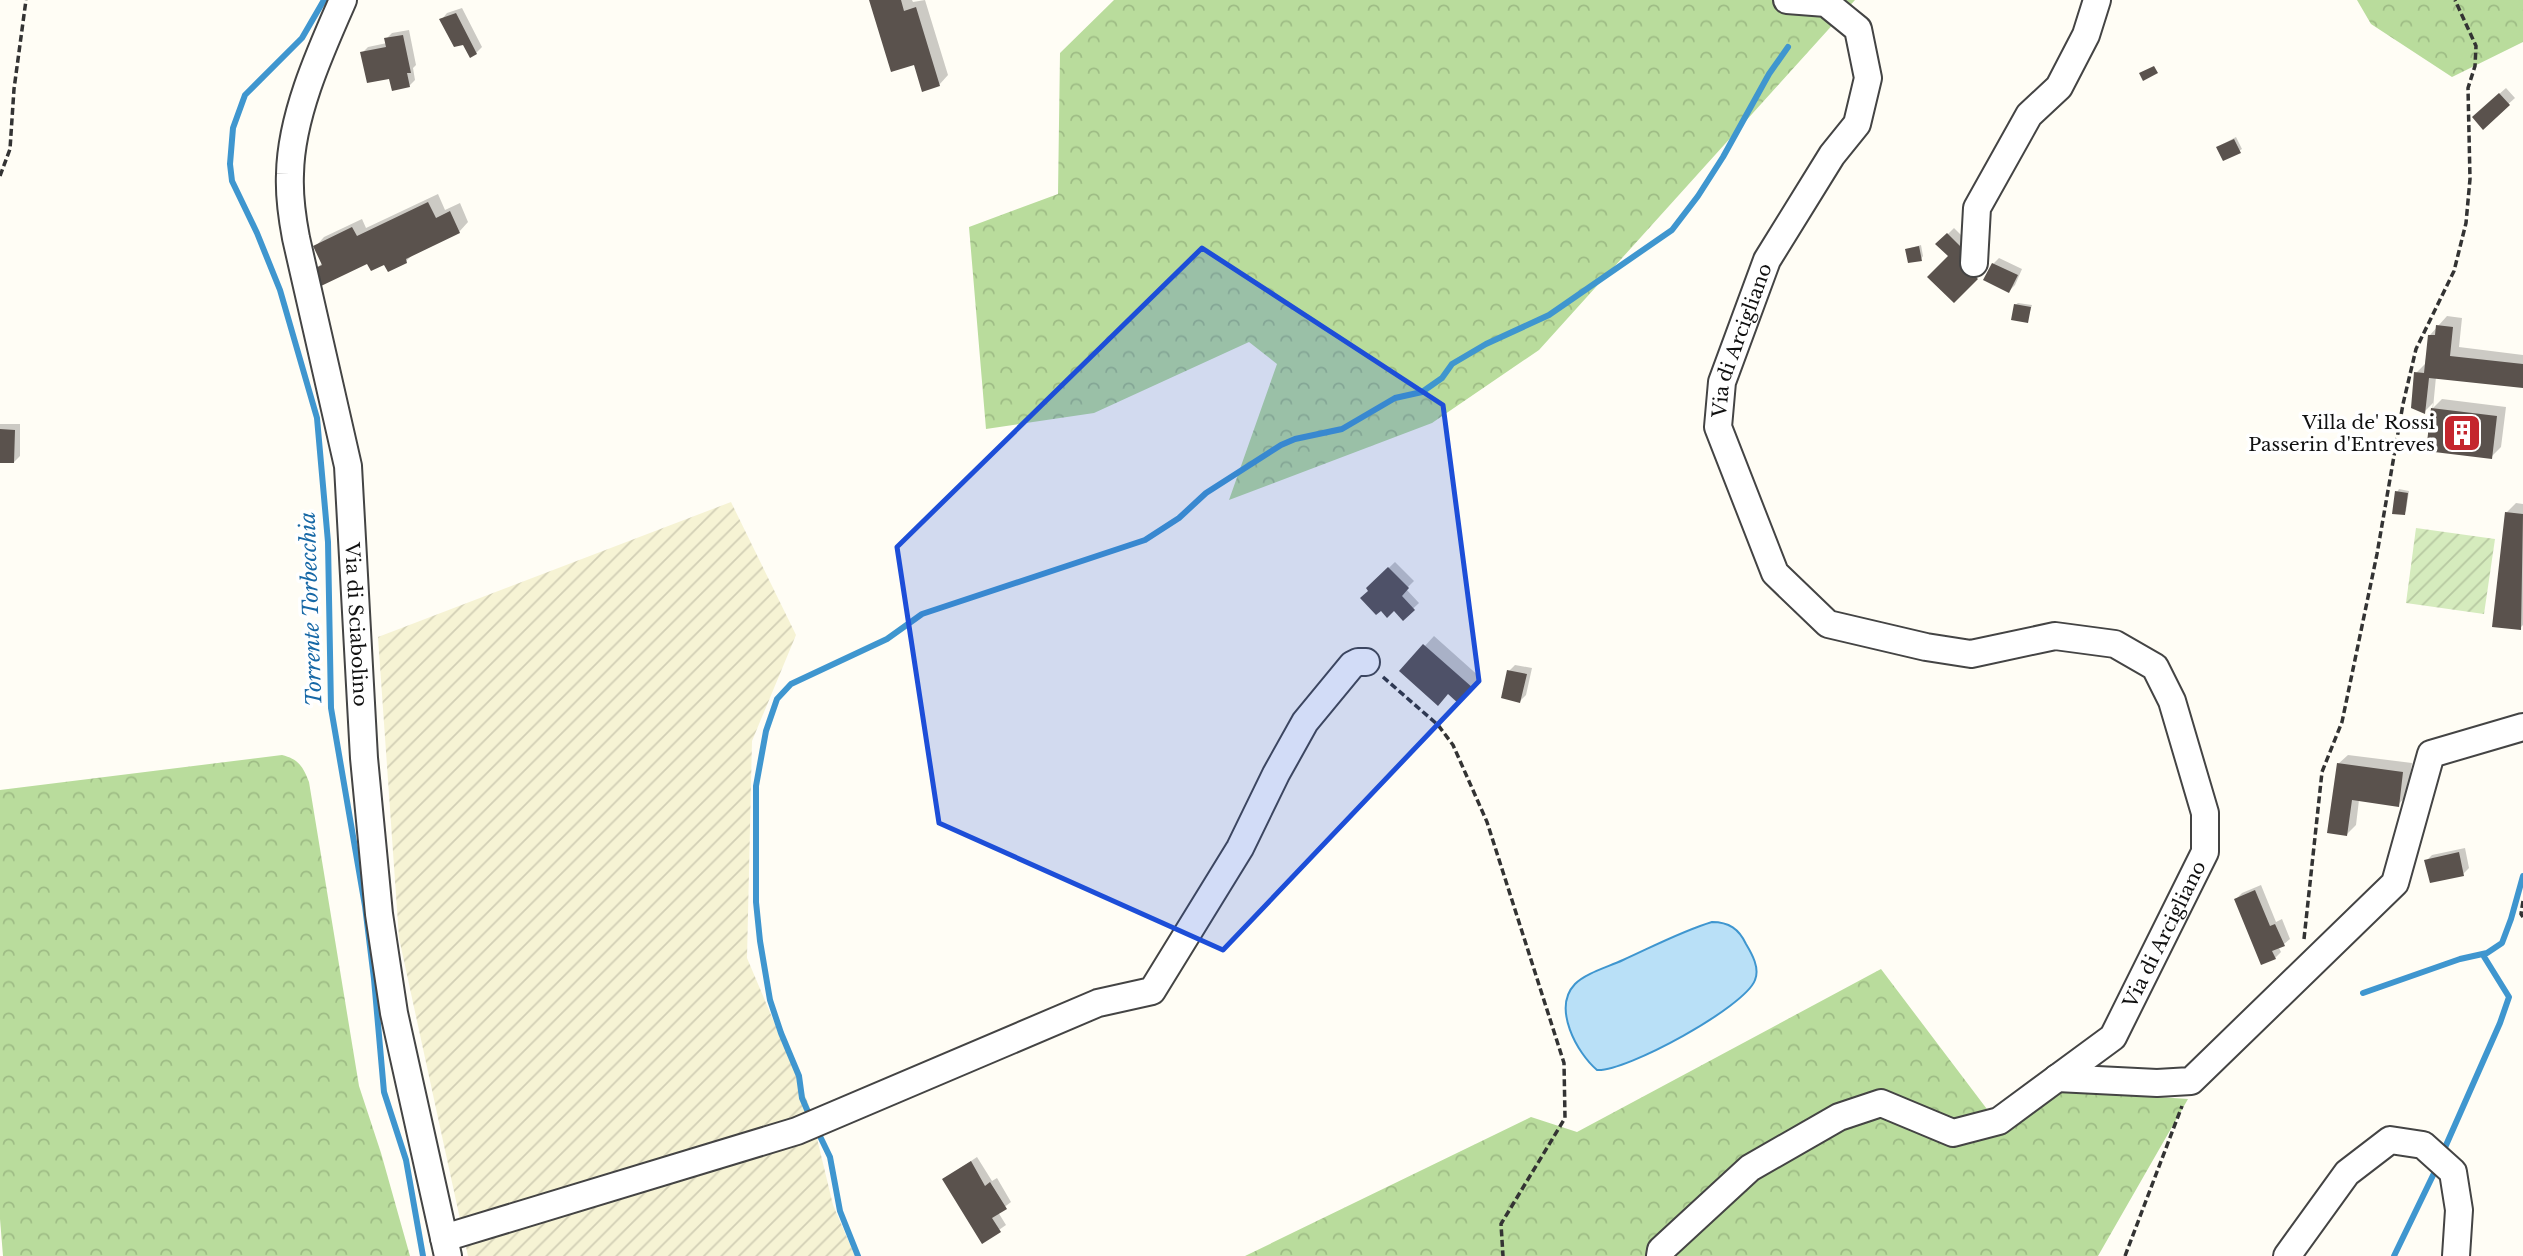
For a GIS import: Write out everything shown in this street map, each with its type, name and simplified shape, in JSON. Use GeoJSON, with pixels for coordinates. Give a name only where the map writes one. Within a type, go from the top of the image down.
{"type":"FeatureCollection","features":[{"type":"Feature","properties":{"kind":"street","name":"Via di Sciabolino"},"geometry":{"type":"LineString","coordinates":[[343,0],[313,68],[292,148],[290,205],[348,466],[365,758],[376,890],[394,1013],[446,1247]]}},
{"type":"Feature","properties":{"kind":"street","name":"Via di Arcigliano"},"geometry":{"type":"LineString","coordinates":[[1660,1256],[1661,1250],[1692,1219],[1750,1168],[1839,1117],[1881,1103],[1953,1133],[1999,1121],[2057,1079],[2113,1037],[2205,852],[2205,813],[2172,701],[2155,667],[2115,644],[2055,636],[1970,654],[1926,647],[1828,624],[1775,573],[1718,427],[1722,382],[1767,260],[1832,155],[1857,124],[1868,78],[1858,29],[1826,3],[1787,0]]}},
{"type":"Feature","properties":{"kind":"street"},"geometry":{"type":"LineString","coordinates":[[1974,263],[1977,208],[2029,115],[2059,87],[2086,35],[2097,0]]}},
{"type":"Feature","properties":{"kind":"street"},"geometry":{"type":"LineString","coordinates":[[446,1247],[797,1131],[1098,1003],[1152,991],[1240,849],[1305,722],[1352,665],[1366,662]]}},
{"type":"Feature","properties":{"kind":"street"},"geometry":{"type":"LineString","coordinates":[[2057,1079],[2157,1083],[2191,1081],[2395,883],[2431,754],[2523,727]]}},
{"type":"Feature","properties":{"kind":"street"},"geometry":{"type":"LineString","coordinates":[[2287,1256],[2347,1173],[2390,1140],[2423,1145],[2454,1172],[2459,1210],[2456,1256]]}},
{"type":"Feature","properties":{"kind":"path"},"geometry":{"type":"LineString","coordinates":[[0,176],[10,149],[14,89],[26,0]]}},
{"type":"Feature","properties":{"kind":"path"},"geometry":{"type":"LineString","coordinates":[[2300,976],[2322,772],[2342,722],[2377,554],[2403,404],[2416,349],[2454,271],[2466,223],[2470,179],[2468,88],[2475,66],[2476,47],[2455,0]]}},
{"type":"Feature","properties":{"kind":"path"},"geometry":{"type":"LineString","coordinates":[[1366,662],[1438,725],[1452,745],[1486,821],[1564,1063],[1565,1118],[1501,1224],[1503,1256]]}},
{"type":"Feature","properties":{"kind":"path"},"geometry":{"type":"LineString","coordinates":[[2523,901],[2523,917]]}},
{"type":"Feature","properties":{"kind":"path"},"geometry":{"type":"LineString","coordinates":[[2125,1256],[2191,1081]]}},
{"type":"Feature","properties":{"kind":"highlighted area"},"geometry":{"type":"Polygon","coordinates":[[[1202,248],[1443,405],[1479,681],[1223,950],[939,823],[897,547],[1202,248]]]}},
{"type":"Feature","properties":{"kind":"shaded area"},"geometry":{"type":"Polygon","coordinates":[[[731,502],[796,635],[752,741],[747,958],[809,1105],[833,1205],[855,1256],[468,1256],[399,938],[378,637],[731,502]]]}},
{"type":"Feature","properties":{"kind":"green space"},"geometry":{"type":"Polygon","coordinates":[[[1114,0],[1855,0],[1539,350],[1432,423],[1229,500],[1277,364],[1249,342],[1094,413],[986,429],[969,227],[1058,194],[1060,53],[1114,0]]]}},
{"type":"Feature","properties":{"kind":"green space"},"geometry":{"type":"Polygon","coordinates":[[[2357,0],[2523,0],[2523,42],[2452,77],[2371,24],[2357,0]]]}},
{"type":"Feature","properties":{"kind":"green space"},"geometry":{"type":"Polygon","coordinates":[[[2416,528],[2495,539],[2484,614],[2406,603],[2416,528]]]}},
{"type":"Feature","properties":{"kind":"green space"},"geometry":{"type":"Polygon","coordinates":[[[282,755],[299,764],[309,782],[359,1086],[410,1256],[3,1256],[0,1219],[0,790],[282,755]]]}},
{"type":"Feature","properties":{"kind":"green space"},"geometry":{"type":"Polygon","coordinates":[[[1881,969],[2002,1129],[2056,1090],[2188,1099],[2098,1256],[1245,1256],[1531,1117],[1577,1132],[1881,969]]]}},
{"type":"Feature","properties":{"kind":"water"},"geometry":{"type":"Polygon","coordinates":[[[1712,922],[1733,927],[1751,952],[1756,975],[1747,992],[1708,1021],[1657,1050],[1612,1068],[1597,1070],[1582,1053],[1570,1030],[1566,1005],[1575,984],[1598,970],[1712,922]]]}},
{"type":"Feature","properties":{"kind":"building"},"geometry":{"type":"Polygon","coordinates":[[[869,0],[901,0],[904,11],[916,7],[940,86],[922,92],[914,65],[891,72],[869,0]]]}},
{"type":"Feature","properties":{"kind":"building"},"geometry":{"type":"Polygon","coordinates":[[[456,13],[477,54],[470,58],[463,45],[454,47],[439,19],[456,13]]]}},
{"type":"Feature","properties":{"kind":"building"},"geometry":{"type":"Polygon","coordinates":[[[403,35],[411,73],[407,73],[410,87],[392,91],[389,79],[367,83],[360,52],[386,47],[384,38],[403,35]]]}},
{"type":"Feature","properties":{"kind":"building"},"geometry":{"type":"Polygon","coordinates":[[[2154,66],[2158,73],[2143,81],[2139,73],[2154,66]]]}},
{"type":"Feature","properties":{"kind":"building"},"geometry":{"type":"Polygon","coordinates":[[[2499,93],[2510,105],[2483,130],[2472,117],[2499,93]]]}},
{"type":"Feature","properties":{"kind":"building"},"geometry":{"type":"Polygon","coordinates":[[[2234,139],[2241,153],[2223,161],[2216,147],[2234,139]]]}},
{"type":"Feature","properties":{"kind":"building"},"geometry":{"type":"Polygon","coordinates":[[[428,202],[436,218],[450,211],[460,233],[406,259],[407,263],[388,272],[384,265],[371,271],[367,264],[321,286],[313,269],[322,265],[313,246],[352,227],[357,236],[428,202]]]}},
{"type":"Feature","properties":{"kind":"building"},"geometry":{"type":"Polygon","coordinates":[[[1947,233],[1970,256],[1963,264],[1978,279],[1954,303],[1927,277],[1948,256],[1935,244],[1947,233]]]}},
{"type":"Feature","properties":{"kind":"building"},"geometry":{"type":"Polygon","coordinates":[[[1919,246],[1922,261],[1908,263],[1905,249],[1919,246]]]}},
{"type":"Feature","properties":{"kind":"building"},"geometry":{"type":"Polygon","coordinates":[[[1992,263],[2018,275],[2009,293],[1983,280],[1992,263]]]}},
{"type":"Feature","properties":{"kind":"building"},"geometry":{"type":"Polygon","coordinates":[[[2014,304],[2031,307],[2028,323],[2011,320],[2014,304]]]}},
{"type":"Feature","properties":{"kind":"building"},"geometry":{"type":"Polygon","coordinates":[[[2436,325],[2453,327],[2450,356],[2523,364],[2523,388],[2429,378],[2425,414],[2411,408],[2414,372],[2424,373],[2428,335],[2435,335],[2436,325]]]}},
{"type":"Feature","properties":{"kind":"building","name":"Villa de' Rossi Passerin d'Entreves"},"geometry":{"type":"Polygon","coordinates":[[[2431,408],[2497,416],[2492,459],[2426,451],[2431,408]]]}},
{"type":"Feature","properties":{"kind":"building"},"geometry":{"type":"Polygon","coordinates":[[[0,429],[15,430],[14,463],[0,463],[0,429]]]}},
{"type":"Feature","properties":{"kind":"building"},"geometry":{"type":"Polygon","coordinates":[[[2395,491],[2408,493],[2405,515],[2392,514],[2395,491]]]}},
{"type":"Feature","properties":{"kind":"building"},"geometry":{"type":"Polygon","coordinates":[[[2505,512],[2523,514],[2521,630],[2492,627],[2505,512]]]}},
{"type":"Feature","properties":{"kind":"building"},"geometry":{"type":"Polygon","coordinates":[[[1388,567],[1409,588],[1402,596],[1415,610],[1403,621],[1394,611],[1387,618],[1381,611],[1376,615],[1360,598],[1368,591],[1366,588],[1388,567]]]}},
{"type":"Feature","properties":{"kind":"building"},"geometry":{"type":"Polygon","coordinates":[[[1423,644],[1473,688],[1459,704],[1448,694],[1438,706],[1399,671],[1423,644]]]}},
{"type":"Feature","properties":{"kind":"building"},"geometry":{"type":"Polygon","coordinates":[[[1507,670],[1527,674],[1520,703],[1501,698],[1507,670]]]}},
{"type":"Feature","properties":{"kind":"building"},"geometry":{"type":"Polygon","coordinates":[[[2337,763],[2403,772],[2399,807],[2352,800],[2347,836],[2327,833],[2337,763]]]}},
{"type":"Feature","properties":{"kind":"building"},"geometry":{"type":"Polygon","coordinates":[[[2459,852],[2464,876],[2430,883],[2424,860],[2459,852]]]}},
{"type":"Feature","properties":{"kind":"building"},"geometry":{"type":"Polygon","coordinates":[[[2255,890],[2270,926],[2275,924],[2285,946],[2272,951],[2276,959],[2261,965],[2234,899],[2255,890]]]}},
{"type":"Feature","properties":{"kind":"building"},"geometry":{"type":"Polygon","coordinates":[[[971,1161],[985,1186],[990,1182],[1007,1209],[992,1218],[1001,1232],[982,1244],[942,1179],[971,1161]]]}},
{"type":"Feature","properties":{"kind":"waterway","name":"Torrente Torbecchia"},"geometry":{"type":"LineString","coordinates":[[324,0],[302,38],[245,95],[233,128],[230,164],[232,181],[280,290],[317,418],[328,542],[331,708],[365,906],[384,1092],[406,1160],[423,1256]]}},
{"type":"Feature","properties":{"kind":"waterway"},"geometry":{"type":"LineString","coordinates":[[811,1119],[802,1098],[799,1076],[770,1000],[756,902],[756,786],[766,731],[777,699],[791,684],[887,639],[922,614],[1145,540],[1179,518],[1206,493],[1281,445],[1295,439],[1342,429],[1395,398],[1422,392],[1442,378],[1452,364],[1486,344],[1549,315],[1672,230],[1723,157],[1769,74],[1788,47]]}},
{"type":"Feature","properties":{"kind":"waterway"},"geometry":{"type":"LineString","coordinates":[[2363,993],[2460,959],[2487,953],[2502,943],[2523,876]]}},
{"type":"Feature","properties":{"kind":"waterway"},"geometry":{"type":"LineString","coordinates":[[2443,1152],[2509,997],[2483,955]]}},
{"type":"Feature","properties":{"kind":"waterway"},"geometry":{"type":"LineString","coordinates":[[816,1128],[830,1157],[840,1211],[858,1256]]}},
{"type":"Feature","properties":{"kind":"waterway"},"geometry":{"type":"LineString","coordinates":[[2394,1256],[2438,1165]]}},
{"type":"Feature","properties":{"kind":"place","name":"Villa de' Rossi Passerin d'Entreves"},"geometry":{"type":"Point","coordinates":[2462,433]}}]}
